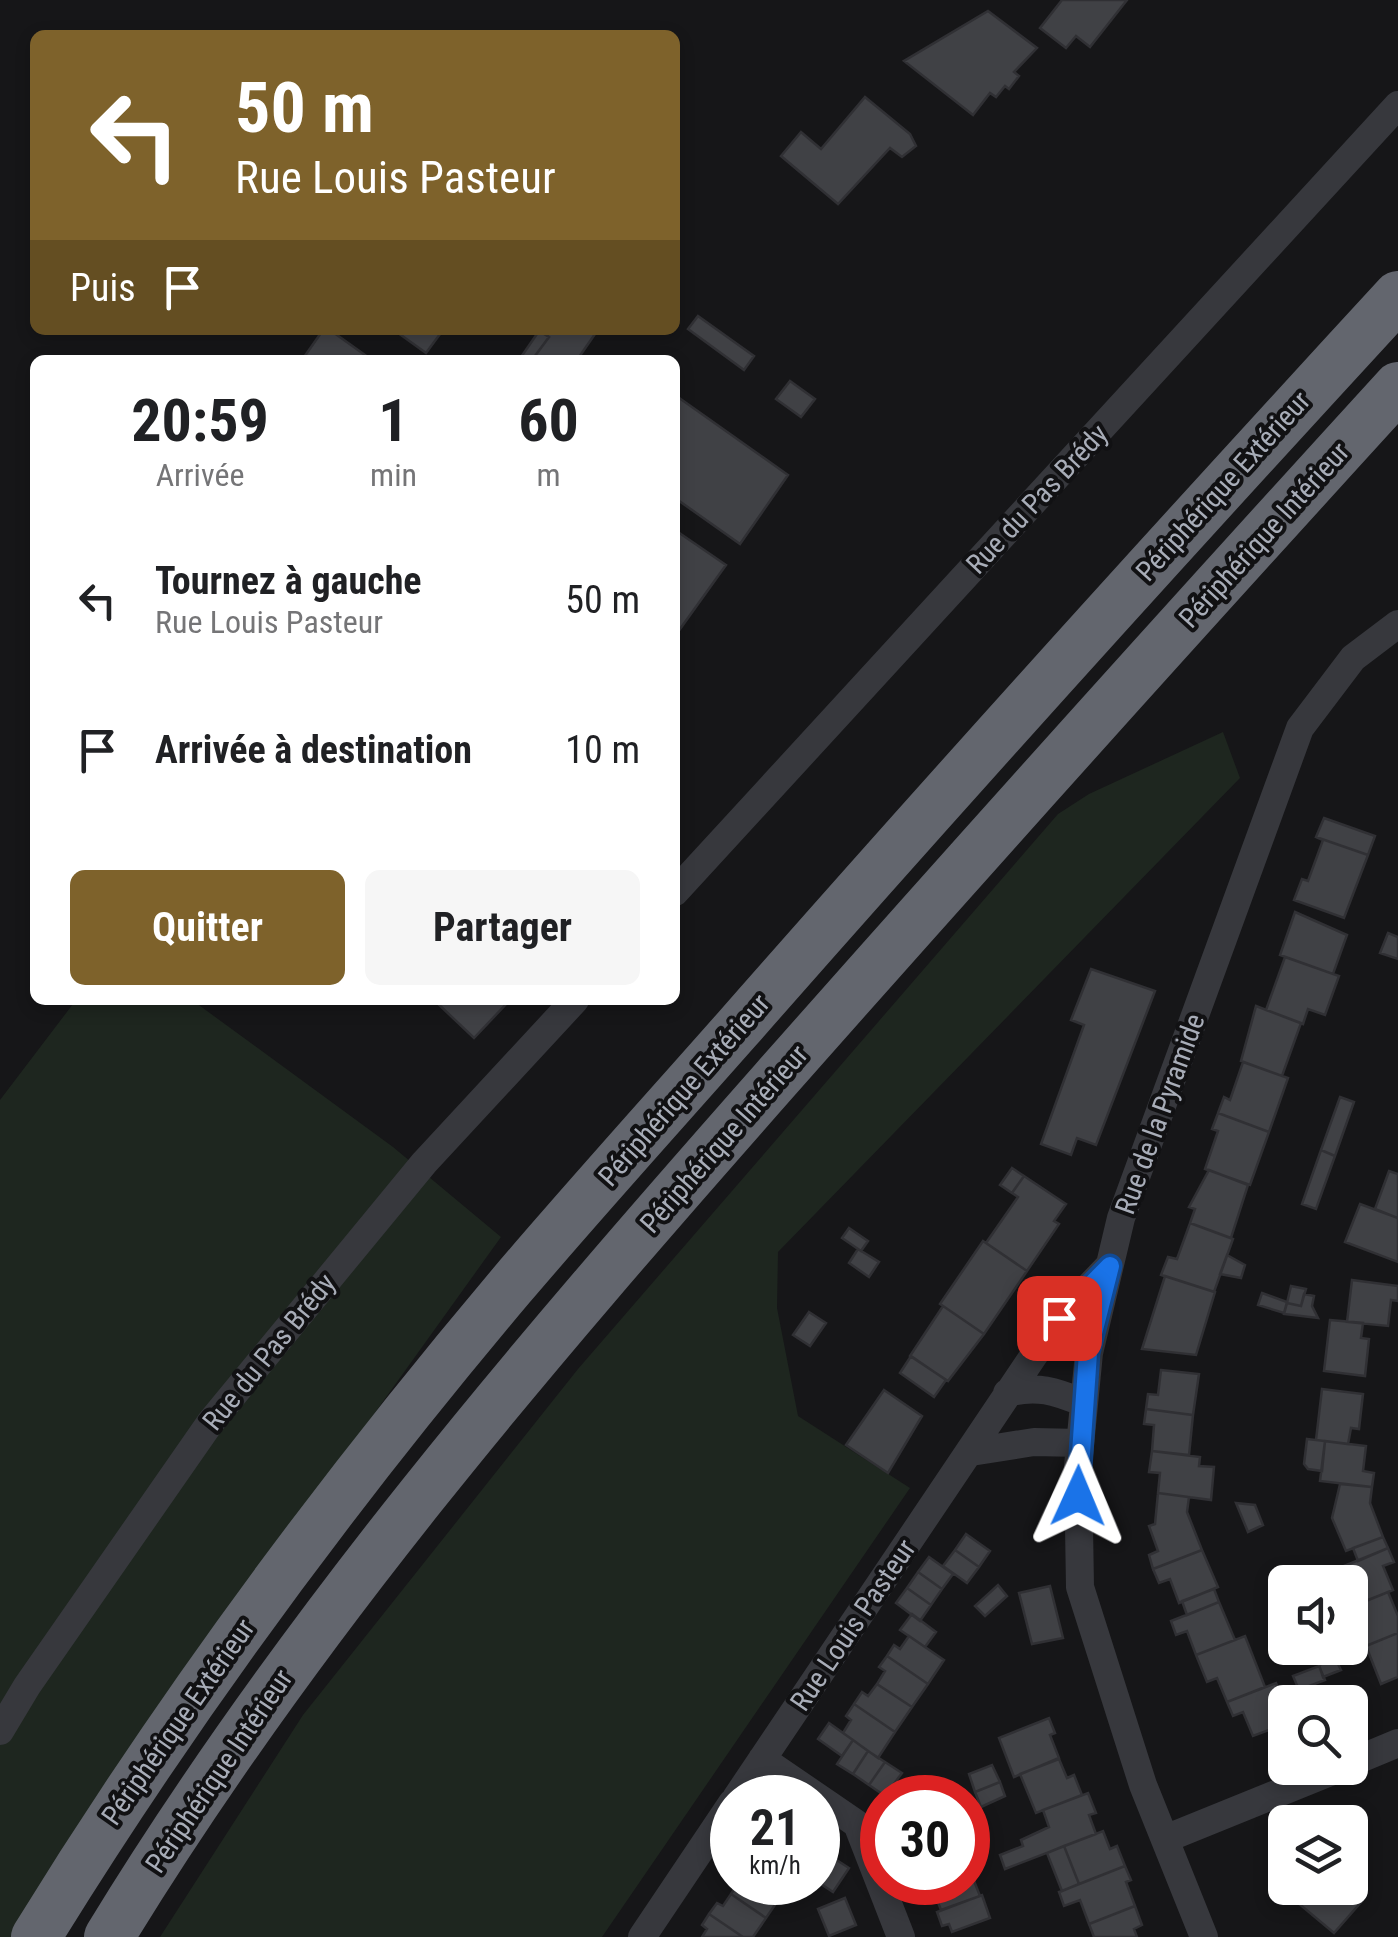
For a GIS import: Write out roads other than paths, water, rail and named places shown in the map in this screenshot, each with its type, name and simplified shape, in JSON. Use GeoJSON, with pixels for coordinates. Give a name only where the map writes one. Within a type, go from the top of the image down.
{"type":"FeatureCollection","features":[{"type":"Feature","properties":{"kind":"highway","name":"Périphérique Extérieur"},"geometry":{"type":"LineString","coordinates":[[36,1937],[111,1818],[245,1624],[386,1438],[510,1287],[1082,641],[1398,296]]}},
{"type":"Feature","properties":{"kind":"highway","name":"Périphérique Intérieur"},"geometry":{"type":"LineString","coordinates":[[108,1937],[304,1647],[482,1420],[922,914],[1398,388]]}},
{"type":"Feature","properties":{"kind":"street","name":"Rue du Pas Brédy"},"geometry":{"type":"LineString","coordinates":[[680,887],[1398,104]]}},
{"type":"Feature","properties":{"kind":"street","name":"Rue de la Pyramide"},"geometry":{"type":"LineString","coordinates":[[1204,1937],[1143,1786],[1080,1587],[1080,1444],[1088,1353],[1121,1218],[1300,728],[1353,658],[1398,624]]}},
{"type":"Feature","properties":{"kind":"street","name":"Rue du Pas Brédy"},"geometry":{"type":"LineString","coordinates":[[0,1731],[210,1422],[424,1163],[570,1005]]}},
{"type":"Feature","properties":{"kind":"street","name":"Rue Louis Pasteur"},"geometry":{"type":"LineString","coordinates":[[752,1775],[1059,1318],[1110,1266]]}},
{"type":"Feature","properties":{"kind":"street"},"geometry":{"type":"LineString","coordinates":[[1007,1393],[1030,1387],[1052,1390],[1084,1403]]}},
{"type":"Feature","properties":{"kind":"street"},"geometry":{"type":"LineString","coordinates":[[971,1452],[1034,1442],[1080,1444]]}},
{"type":"Feature","properties":{"kind":"street"},"geometry":{"type":"LineString","coordinates":[[1368,1756],[1398,1744]]}},
{"type":"Feature","properties":{"kind":"street"},"geometry":{"type":"LineString","coordinates":[[762,1760],[857,1824],[901,1937]]}},
{"type":"Feature","properties":{"kind":"street"},"geometry":{"type":"LineString","coordinates":[[1165,1839],[1298,1785]]}},
{"type":"Feature","properties":{"kind":"street","name":"Rue Louis Pasteur"},"geometry":{"type":"LineString","coordinates":[[642,1937],[710,1836]]}}]}
